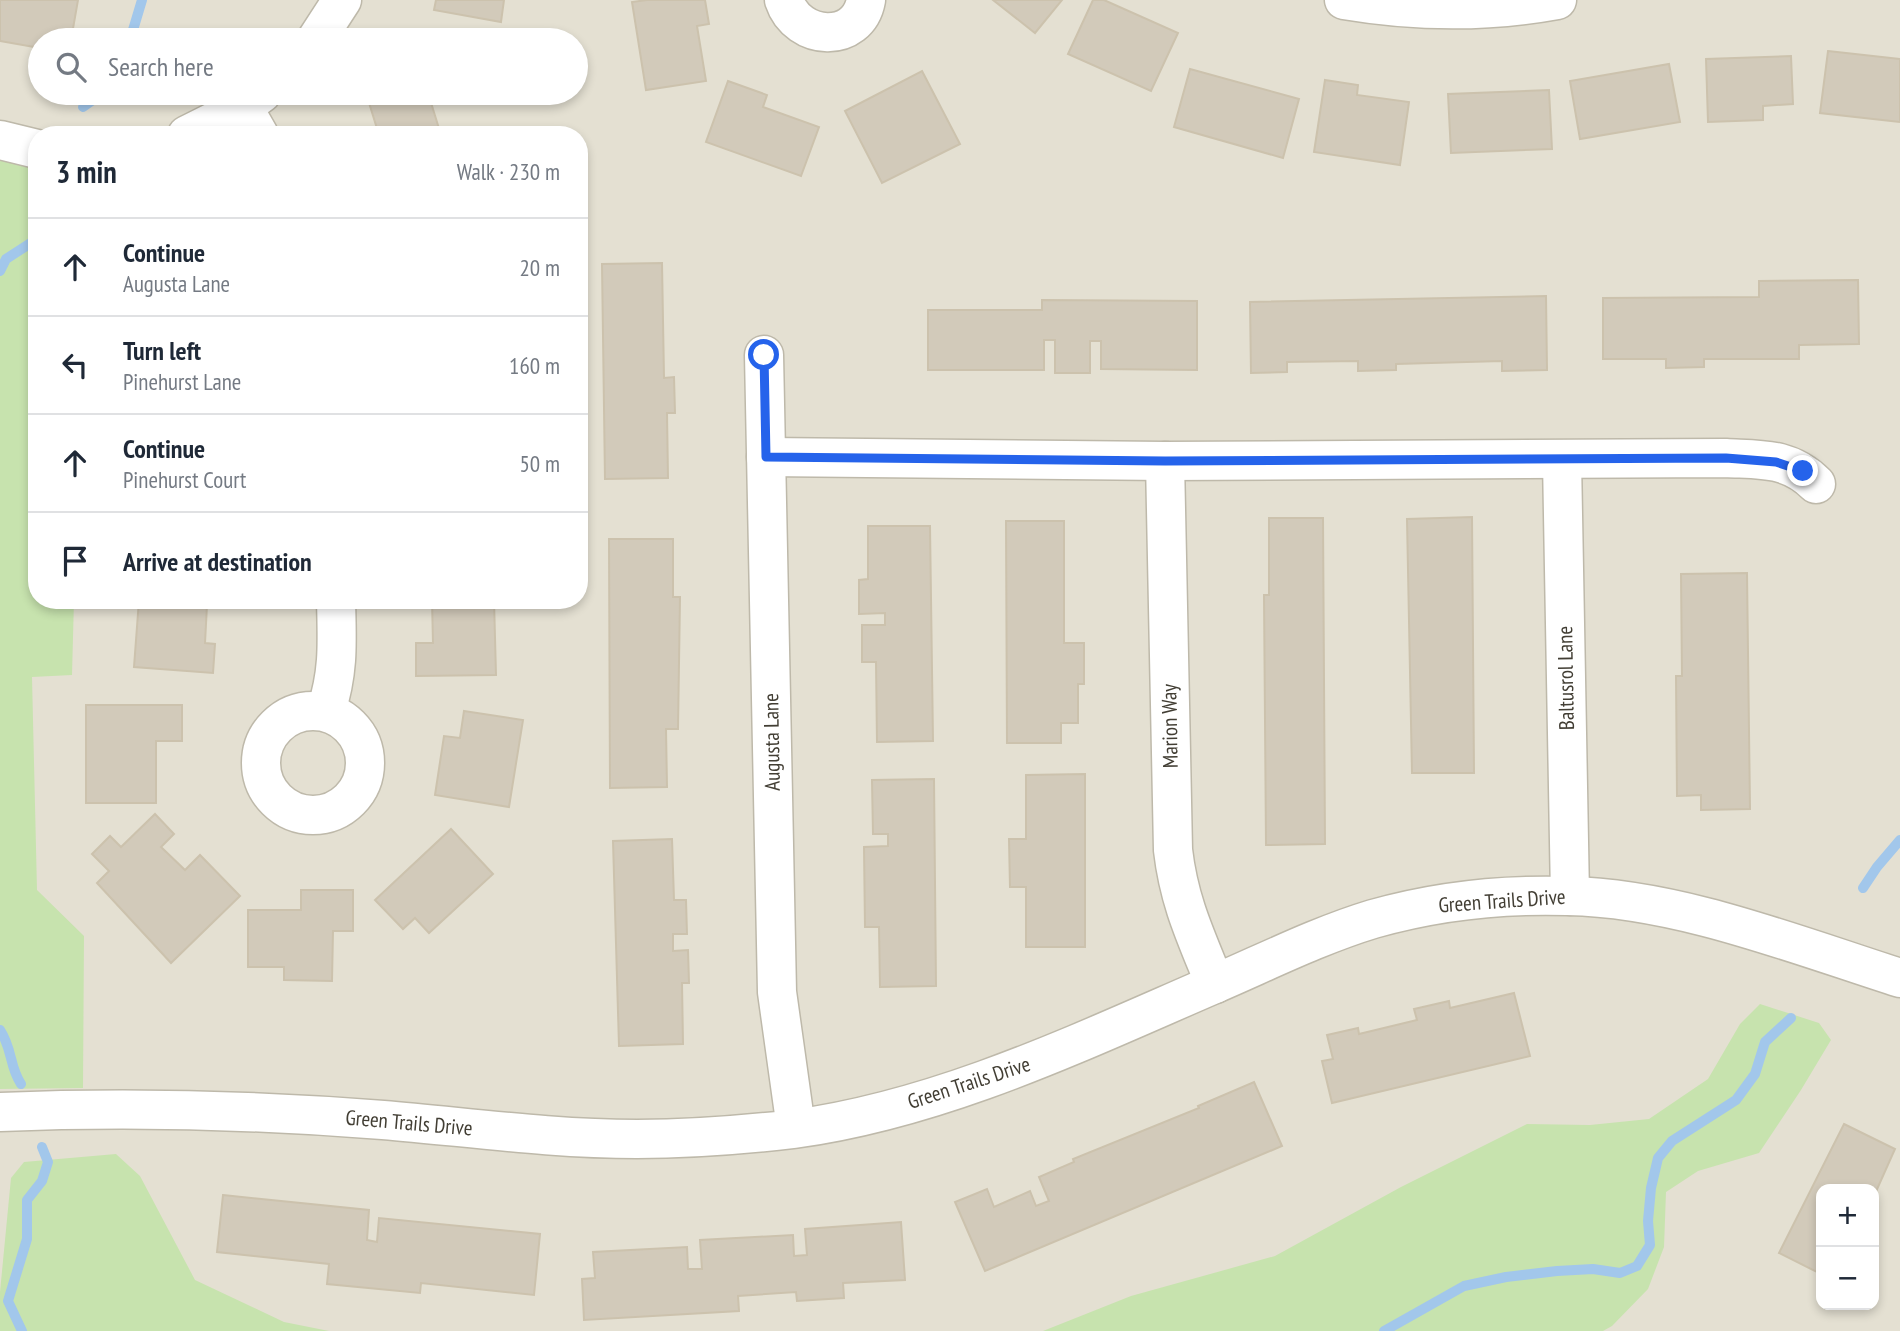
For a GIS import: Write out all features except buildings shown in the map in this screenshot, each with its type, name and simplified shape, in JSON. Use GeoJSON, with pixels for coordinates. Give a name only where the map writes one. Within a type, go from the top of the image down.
{"type":"FeatureCollection","features":[{"type":"Feature","properties":{"kind":"street"},"geometry":{"type":"LineString","coordinates":[[324,28],[342,0]]}},
{"type":"Feature","properties":{"kind":"street"},"geometry":{"type":"LineString","coordinates":[[784,0],[790,15],[801,26],[818,33],[836,32],[854,22],[866,0]]}},
{"type":"Feature","properties":{"kind":"street"},"geometry":{"type":"LineString","coordinates":[[1345,0],[1438,10],[1497,9],[1557,0]]}},
{"type":"Feature","properties":{"kind":"street"},"geometry":{"type":"LineString","coordinates":[[213,126],[254,112]]}},
{"type":"Feature","properties":{"kind":"street"},"geometry":{"type":"LineString","coordinates":[[0,140],[28,147]]}},
{"type":"Feature","properties":{"kind":"street","name":"Augusta Lane"},"geometry":{"type":"LineString","coordinates":[[764,355],[777,992],[796,1128]]}},
{"type":"Feature","properties":{"kind":"street"},"geometry":{"type":"LineString","coordinates":[[766,457],[1165,461],[1726,458],[1776,462],[1803,471],[1816,484]]}},
{"type":"Feature","properties":{"kind":"street","name":"Baltusrol Lane"},"geometry":{"type":"LineString","coordinates":[[1562,460],[1570,895]]}},
{"type":"Feature","properties":{"kind":"street","name":"Marion Way"},"geometry":{"type":"LineString","coordinates":[[1165,461],[1173,850],[1176,880],[1183,906],[1215,984]]}},
{"type":"Feature","properties":{"kind":"street"},"geometry":{"type":"LineString","coordinates":[[326,711],[334,685],[337,662],[337,609]]}},
{"type":"Feature","properties":{"kind":"street","name":"Green Trails Drive"},"geometry":{"type":"LineString","coordinates":[[0,1112],[89,1109],[274,1114],[379,1120],[528,1134],[637,1139],[715,1136],[796,1128],[879,1111],[1013,1071],[1315,939],[1374,919],[1428,906],[1496,898],[1570,895],[1613,900],[1722,921],[1900,978]]}},
{"type":"Feature","properties":{"kind":"shaded area"},"geometry":{"type":"Polygon","coordinates":[[[0,0],[1900,0],[1900,1331],[0,1331],[0,0]]]}},
{"type":"Feature","properties":{"kind":"green space"},"geometry":{"type":"Polygon","coordinates":[[[0,158],[28,164],[28,609],[74,609],[72,675],[32,677],[37,890],[84,936],[83,1088],[0,1089],[0,158]]]}},
{"type":"Feature","properties":{"kind":"green space"},"geometry":{"type":"Polygon","coordinates":[[[1760,1004],[1819,1023],[1831,1040],[1759,1153],[1698,1171],[1666,1192],[1664,1247],[1648,1289],[1612,1326],[1603,1331],[1043,1331],[1131,1296],[1275,1256],[1401,1187],[1527,1124],[1590,1125],[1649,1119],[1708,1079],[1740,1024],[1760,1004]]]}},
{"type":"Feature","properties":{"kind":"green space"},"geometry":{"type":"Polygon","coordinates":[[[116,1154],[140,1176],[195,1280],[284,1322],[329,1331],[0,1331],[0,1292],[11,1178],[24,1162],[116,1154]]]}},
{"type":"Feature","properties":{"kind":"waterway"},"geometry":{"type":"LineString","coordinates":[[134,28],[142,0]]}},
{"type":"Feature","properties":{"kind":"waterway"},"geometry":{"type":"LineString","coordinates":[[0,271],[6,259],[28,245]]}},
{"type":"Feature","properties":{"kind":"waterway"},"geometry":{"type":"LineString","coordinates":[[1863,888],[1900,840]]}},
{"type":"Feature","properties":{"kind":"waterway"},"geometry":{"type":"LineString","coordinates":[[1384,1331],[1464,1286],[1506,1277],[1557,1271],[1593,1269],[1620,1273],[1637,1266],[1650,1245],[1648,1221],[1651,1188],[1658,1158],[1672,1141],[1736,1100],[1755,1074],[1765,1042],[1791,1018]]}},
{"type":"Feature","properties":{"kind":"waterway"},"geometry":{"type":"LineString","coordinates":[[0,1030],[21,1084]]}},
{"type":"Feature","properties":{"kind":"waterway"},"geometry":{"type":"LineString","coordinates":[[22,1331],[8,1301],[27,1239],[27,1200],[42,1181],[48,1162],[42,1147]]}},
{"type":"Feature","properties":{"kind":"route"},"geometry":{"type":"LineString","coordinates":[[764,355],[766,457],[1165,461],[1726,458],[1776,462],[1803,471]]}}]}
